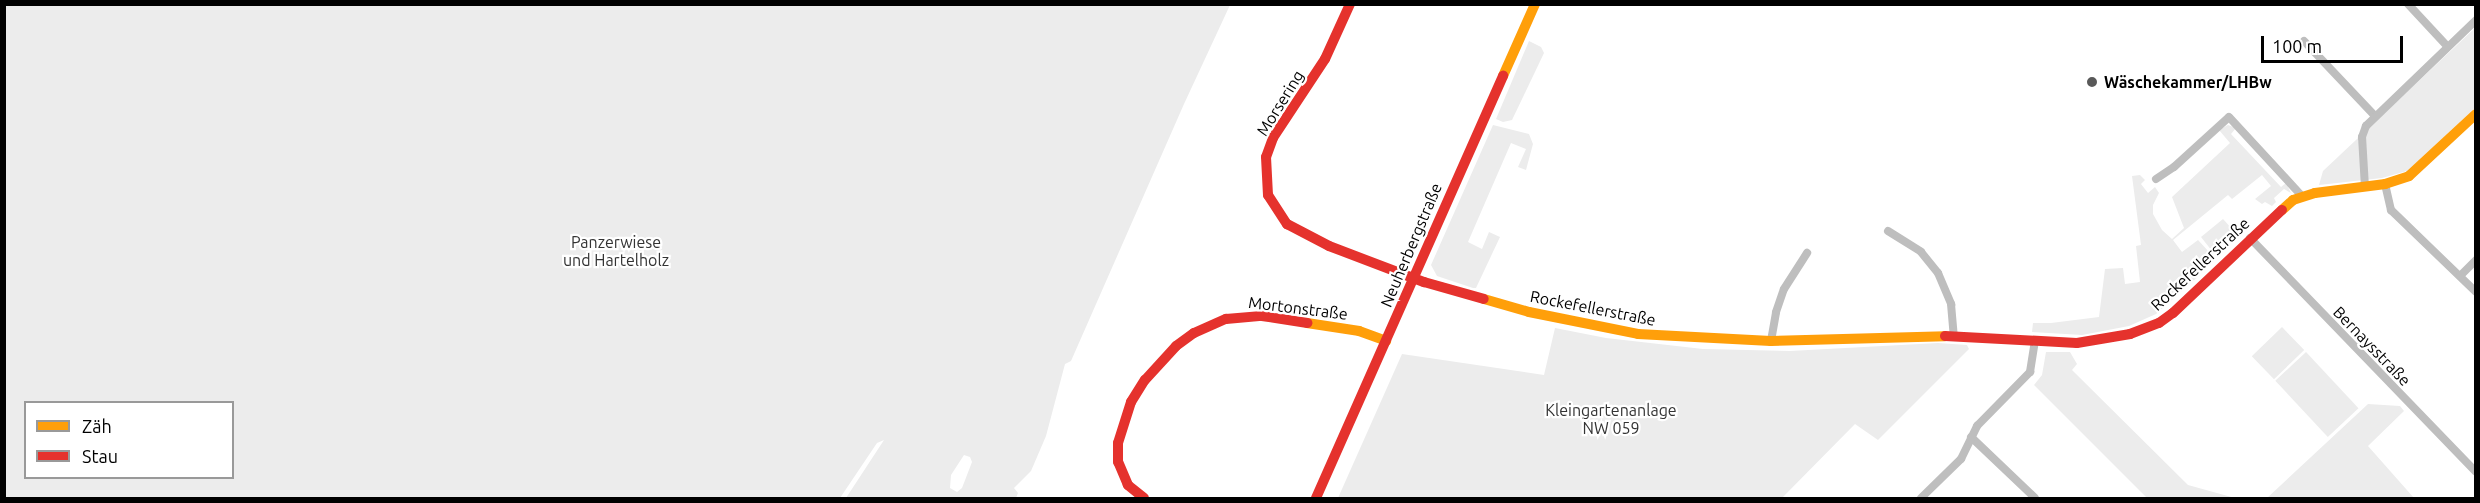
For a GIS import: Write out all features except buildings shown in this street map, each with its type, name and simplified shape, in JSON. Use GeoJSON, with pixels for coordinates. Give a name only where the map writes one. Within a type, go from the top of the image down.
{"type":"FeatureCollection","features":[{"type":"Feature","properties":{"kind":"street","name":"Morsering"},"geometry":{"type":"LineString","coordinates":[[1350,4],[1324,58],[1273,138],[1266,157],[1266,185],[1279,214],[1298,231],[1329,246],[1413,278]]}},
{"type":"Feature","properties":{"kind":"street","name":"Neuherbergstraße"},"geometry":{"type":"LineString","coordinates":[[1316,498],[1534,4]]}},
{"type":"Feature","properties":{"kind":"street"},"geometry":{"type":"LineString","coordinates":[[2408,4],[2447,46]]}},
{"type":"Feature","properties":{"kind":"street"},"geometry":{"type":"LineString","coordinates":[[2365,187],[2362,137],[2375,116],[2475,20]]}},
{"type":"Feature","properties":{"kind":"street"},"geometry":{"type":"LineString","coordinates":[[2304,41],[2375,116]]}},
{"type":"Feature","properties":{"kind":"street","name":"Rockefellerstraße"},"geometry":{"type":"LineString","coordinates":[[1413,278],[1476,299],[1582,324],[1638,334],[1771,341],[1954,336],[2077,343],[2099,340],[2130,334],[2152,326],[2173,312],[2283,206],[2302,196],[2385,184],[2409,176],[2475,114]]}},
{"type":"Feature","properties":{"kind":"street"},"geometry":{"type":"LineString","coordinates":[[2156,179],[2174,167],[2229,117],[2302,196]]}},
{"type":"Feature","properties":{"kind":"street"},"geometry":{"type":"LineString","coordinates":[[2385,184],[2391,210],[2475,292]]}},
{"type":"Feature","properties":{"kind":"street"},"geometry":{"type":"LineString","coordinates":[[1888,231],[1921,252],[1938,273],[1951,304],[1954,336]]}},
{"type":"Feature","properties":{"kind":"street","name":"Bernaysstraße"},"geometry":{"type":"LineString","coordinates":[[2250,238],[2475,472]]}},
{"type":"Feature","properties":{"kind":"street"},"geometry":{"type":"LineString","coordinates":[[1771,341],[1776,312],[1784,289],[1807,253]]}},
{"type":"Feature","properties":{"kind":"street"},"geometry":{"type":"LineString","coordinates":[[2460,276],[2475,260]]}},
{"type":"Feature","properties":{"kind":"street","name":"Mortonstraße"},"geometry":{"type":"LineString","coordinates":[[1144,498],[1128,485],[1118,462],[1118,443],[1122,426],[1131,402],[1145,380],[1176,346],[1194,333],[1226,319],[1262,316],[1359,332],[1386,341]]}},
{"type":"Feature","properties":{"kind":"street"},"geometry":{"type":"LineString","coordinates":[[1921,498],[1961,459],[1977,426],[2030,372],[2036,341]]}},
{"type":"Feature","properties":{"kind":"street"},"geometry":{"type":"LineString","coordinates":[[1971,437],[2035,498]]}},
{"type":"Feature","properties":{"kind":"green space","name":"Panzerwiese und Hartelholz"},"geometry":{"type":"Polygon","coordinates":[[[4,5],[1230,5],[1071,361],[1065,364],[1046,436],[1031,471],[1014,488],[1018,493],[1016,498],[846,498],[884,440],[877,443],[840,498],[5,498],[4,5]],[[964,455],[951,475],[950,488],[957,492],[962,488],[972,462],[970,457],[964,455]]]}},
{"type":"Feature","properties":{"kind":"green space"},"geometry":{"type":"Polygon","coordinates":[[[2475,28],[2475,108],[2407,171],[2382,178],[2319,185],[2323,171],[2475,28]]]}},
{"type":"Feature","properties":{"kind":"green space"},"geometry":{"type":"Polygon","coordinates":[[[1529,41],[1541,47],[1544,53],[1512,120],[1503,122],[1496,119],[1529,41]]]}},
{"type":"Feature","properties":{"kind":"green space"},"geometry":{"type":"Polygon","coordinates":[[[1493,125],[1529,134],[1533,144],[1526,170],[1518,167],[1526,149],[1511,143],[1468,242],[1482,249],[1489,232],[1500,237],[1476,288],[1473,288],[1437,276],[1431,265],[1493,125]]]}},
{"type":"Feature","properties":{"kind":"green space"},"geometry":{"type":"Polygon","coordinates":[[[2228,125],[2236,128],[2231,134],[2281,187],[2286,183],[2291,193],[2284,189],[2274,198],[2276,202],[2272,206],[2265,202],[2262,204],[2255,199],[2271,186],[2262,175],[2232,199],[2228,195],[2173,240],[2182,252],[2198,240],[2210,253],[2199,264],[2200,275],[2156,314],[2129,326],[2082,335],[2032,332],[2033,323],[2099,317],[2105,269],[2123,268],[2125,284],[2140,282],[2136,246],[2141,245],[2132,176],[2140,175],[2145,180],[2141,184],[2148,193],[2155,187],[2159,193],[2153,205],[2153,214],[2162,230],[2172,239],[2184,228],[2172,197],[2230,143],[2219,130],[2228,125]]]}},
{"type":"Feature","properties":{"kind":"green space"},"geometry":{"type":"Polygon","coordinates":[[[2223,219],[2233,230],[2212,251],[2201,237],[2223,219]]]}},
{"type":"Feature","properties":{"kind":"green space"},"geometry":{"type":"Polygon","coordinates":[[[2282,327],[2304,350],[2274,379],[2252,356],[2282,327]]]}},
{"type":"Feature","properties":{"kind":"green space","name":"Kleingartenanlage NW 059"},"geometry":{"type":"Polygon","coordinates":[[[1555,328],[1606,338],[1703,349],[1790,351],[1938,343],[1967,345],[1969,349],[1878,440],[1855,424],[1782,498],[1338,498],[1402,354],[1544,375],[1555,328]]]}},
{"type":"Feature","properties":{"kind":"green space"},"geometry":{"type":"Polygon","coordinates":[[[2046,352],[2070,352],[2077,364],[2072,370],[2188,485],[2235,498],[2147,498],[2034,385],[2042,375],[2046,352]]]}},
{"type":"Feature","properties":{"kind":"green space"},"geometry":{"type":"Polygon","coordinates":[[[2306,352],[2359,408],[2328,437],[2275,381],[2306,352]]]}},
{"type":"Feature","properties":{"kind":"green space"},"geometry":{"type":"Polygon","coordinates":[[[2368,404],[2400,406],[2404,411],[2368,446],[2414,498],[2267,498],[2368,404]]]}},
{"type":"Feature","properties":{"kind":"traffic: slow"},"geometry":{"type":"LineString","coordinates":[[1503,76],[1535,4]]}},
{"type":"Feature","properties":{"kind":"traffic: slow"},"geometry":{"type":"LineString","coordinates":[[2282,210],[2293,200],[2315,193],[2385,184],[2409,176],[2476,114]]}},
{"type":"Feature","properties":{"kind":"traffic: slow"},"geometry":{"type":"LineString","coordinates":[[1484,299],[1529,312],[1638,334],[1771,341],[1945,336]]}},
{"type":"Feature","properties":{"kind":"traffic: slow"},"geometry":{"type":"LineString","coordinates":[[1307,323],[1359,331],[1386,341]]}},
{"type":"Feature","properties":{"kind":"traffic: jam"},"geometry":{"type":"LineString","coordinates":[[1350,4],[1325,59],[1273,138],[1266,157],[1268,195],[1287,224],[1329,246],[1424,282],[1484,299]]}},
{"type":"Feature","properties":{"kind":"traffic: jam"},"geometry":{"type":"LineString","coordinates":[[1316,498],[1503,76]]}},
{"type":"Feature","properties":{"kind":"traffic: jam"},"geometry":{"type":"LineString","coordinates":[[1945,336],[2077,343],[2130,334],[2159,323],[2173,313],[2282,210]]}},
{"type":"Feature","properties":{"kind":"traffic: jam"},"geometry":{"type":"LineString","coordinates":[[1144,498],[1128,485],[1118,462],[1118,443],[1131,402],[1145,380],[1176,346],[1194,333],[1226,319],[1262,316],[1307,323]]}},
{"type":"Feature","properties":{"kind":"place","name":"Wäschekammer/LHBw"},"geometry":{"type":"Point","coordinates":[2092,82]}}]}
